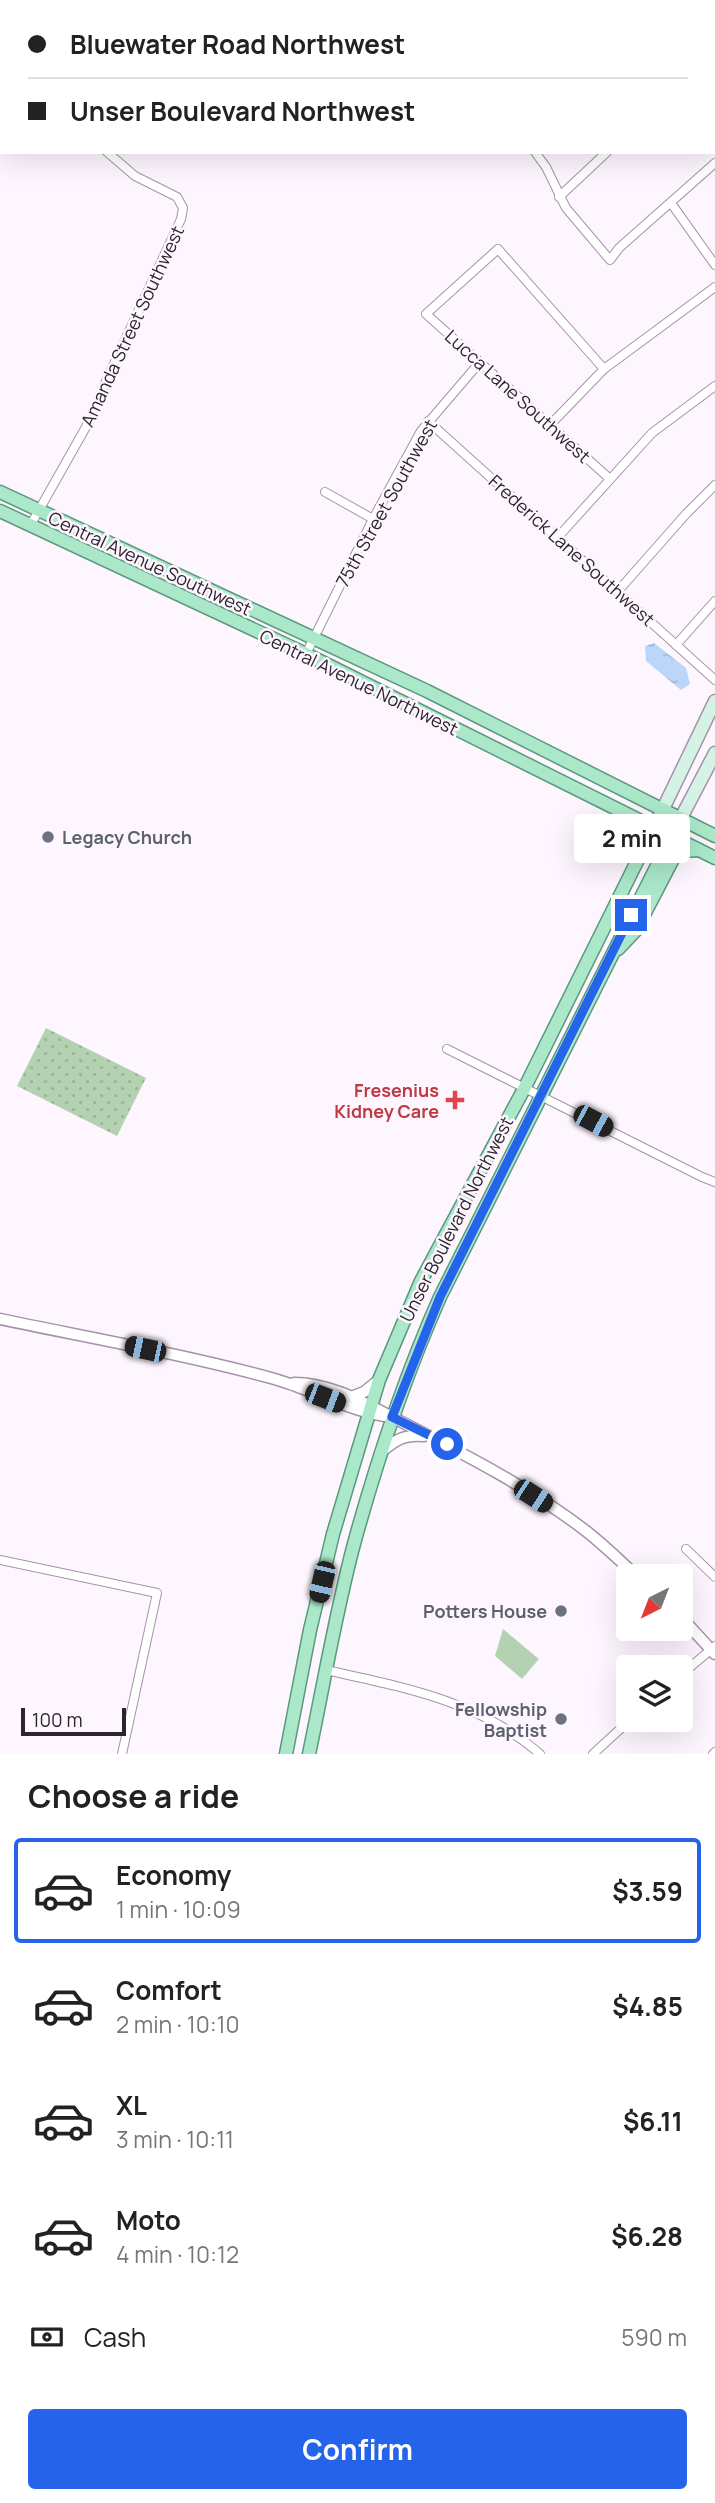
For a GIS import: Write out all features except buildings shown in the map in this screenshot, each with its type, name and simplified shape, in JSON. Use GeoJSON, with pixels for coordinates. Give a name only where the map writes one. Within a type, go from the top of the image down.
{"type":"FeatureCollection","features":[{"type":"Feature","properties":{"kind":"main road","name":"Central Avenue Southwest"},"geometry":{"type":"LineString","coordinates":[[0,492],[314,637],[715,836]]}},
{"type":"Feature","properties":{"kind":"main road","name":"Central Avenue Northwest"},"geometry":{"type":"LineString","coordinates":[[0,511],[306,654],[715,858]]}},
{"type":"Feature","properties":{"kind":"main road"},"geometry":{"type":"LineString","coordinates":[[663,809],[715,701]]}},
{"type":"Feature","properties":{"kind":"main road"},"geometry":{"type":"LineString","coordinates":[[681,818],[715,753]]}},
{"type":"Feature","properties":{"kind":"main road","name":"Unser Boulevard Northwest"},"geometry":{"type":"LineString","coordinates":[[286,1754],[310,1630],[333,1534],[379,1380],[426,1270],[524,1087],[663,809]]}},
{"type":"Feature","properties":{"kind":"main road","name":"Unser Boulevard Northwest"},"geometry":{"type":"LineString","coordinates":[[309,1754],[355,1541],[392,1417],[440,1297],[681,818]]}},
{"type":"Feature","properties":{"kind":"main road"},"geometry":{"type":"LineString","coordinates":[[609,958],[636,930],[676,855],[700,850]]}},
{"type":"Feature","properties":{"kind":"street","name":"Amanda Street Southwest"},"geometry":{"type":"LineString","coordinates":[[30,526],[65,468],[98,404],[106,381],[181,219],[183,208],[177,197],[135,176],[109,154]]}},
{"type":"Feature","properties":{"kind":"street"},"geometry":{"type":"LineString","coordinates":[[536,154],[546,167],[559,197],[610,260],[715,163]]}},
{"type":"Feature","properties":{"kind":"street"},"geometry":{"type":"LineString","coordinates":[[559,197],[605,154]]}},
{"type":"Feature","properties":{"kind":"street"},"geometry":{"type":"LineString","coordinates":[[671,203],[715,265]]}},
{"type":"Feature","properties":{"kind":"street","name":"Lucca Lane Southwest"},"geometry":{"type":"LineString","coordinates":[[604,369],[498,249],[426,314],[610,479]]}},
{"type":"Feature","properties":{"kind":"street"},"geometry":{"type":"LineString","coordinates":[[550,425],[604,369],[715,287]]}},
{"type":"Feature","properties":{"kind":"street","name":"75th Street Southwest"},"geometry":{"type":"LineString","coordinates":[[306,654],[373,519],[428,421],[480,362]]}},
{"type":"Feature","properties":{"kind":"street"},"geometry":{"type":"LineString","coordinates":[[558,537],[652,433],[715,386]]}},
{"type":"Feature","properties":{"kind":"street","name":"Frederick Lane Southwest"},"geometry":{"type":"LineString","coordinates":[[428,421],[715,680]]}},
{"type":"Feature","properties":{"kind":"street"},"geometry":{"type":"LineString","coordinates":[[618,591],[715,485]]}},
{"type":"Feature","properties":{"kind":"street"},"geometry":{"type":"LineString","coordinates":[[325,492],[373,519]]}},
{"type":"Feature","properties":{"kind":"street"},"geometry":{"type":"LineString","coordinates":[[676,645],[715,601]]}},
{"type":"Feature","properties":{"kind":"street"},"geometry":{"type":"LineString","coordinates":[[447,1049],[715,1182]]}},
{"type":"Feature","properties":{"kind":"street"},"geometry":{"type":"LineString","coordinates":[[0,1319],[212,1362],[291,1383],[307,1391],[392,1417],[487,1468],[565,1516],[623,1564]]}},
{"type":"Feature","properties":{"kind":"street"},"geometry":{"type":"LineString","coordinates":[[351,1397],[364,1392],[379,1380]]}},
{"type":"Feature","properties":{"kind":"street"},"geometry":{"type":"LineString","coordinates":[[291,1383],[310,1383],[351,1397],[371,1410]]}},
{"type":"Feature","properties":{"kind":"street"},"geometry":{"type":"LineString","coordinates":[[380,1453],[398,1438],[408,1434],[431,1437]]}},
{"type":"Feature","properties":{"kind":"street"},"geometry":{"type":"LineString","coordinates":[[686,1549],[713,1571]]}},
{"type":"Feature","properties":{"kind":"street"},"geometry":{"type":"LineString","coordinates":[[0,1560],[157,1593],[122,1754]]}},
{"type":"Feature","properties":{"kind":"street"},"geometry":{"type":"LineString","coordinates":[[693,1628],[714,1647],[693,1665]]}},
{"type":"Feature","properties":{"kind":"street"},"geometry":{"type":"LineString","coordinates":[[326,1670],[422,1691],[449,1701],[508,1731],[540,1754]]}},
{"type":"Feature","properties":{"kind":"street"},"geometry":{"type":"LineString","coordinates":[[593,1754],[617,1732]]}},
{"type":"Feature","properties":{"kind":"green space"},"geometry":{"type":"Polygon","coordinates":[[[46,1028],[146,1078],[117,1136],[17,1086],[46,1028]]]}},
{"type":"Feature","properties":{"kind":"green space"},"geometry":{"type":"Polygon","coordinates":[[[503,1629],[539,1659],[522,1679],[495,1656],[503,1629]]]}},
{"type":"Feature","properties":{"kind":"water"},"geometry":{"type":"Polygon","coordinates":[[[654,643],[686,668],[690,684],[681,690],[646,661],[645,646],[654,643]]]}},
{"type":"Feature","properties":{"kind":"place","name":"Legacy Church"},"geometry":{"type":"Point","coordinates":[48,837]}},
{"type":"Feature","properties":{"kind":"place","name":"Fresenius Kidney Care"},"geometry":{"type":"Point","coordinates":[455,1100]}},
{"type":"Feature","properties":{"kind":"place","name":"Potters House"},"geometry":{"type":"Point","coordinates":[561,1611]}},
{"type":"Feature","properties":{"kind":"place","name":"Fellowship Baptist"},"geometry":{"type":"Point","coordinates":[561,1719]}},
{"type":"Feature","properties":{"kind":"route"},"geometry":{"type":"LineString","coordinates":[[447,1444],[392,1417],[440,1297],[631,915]]}}]}
